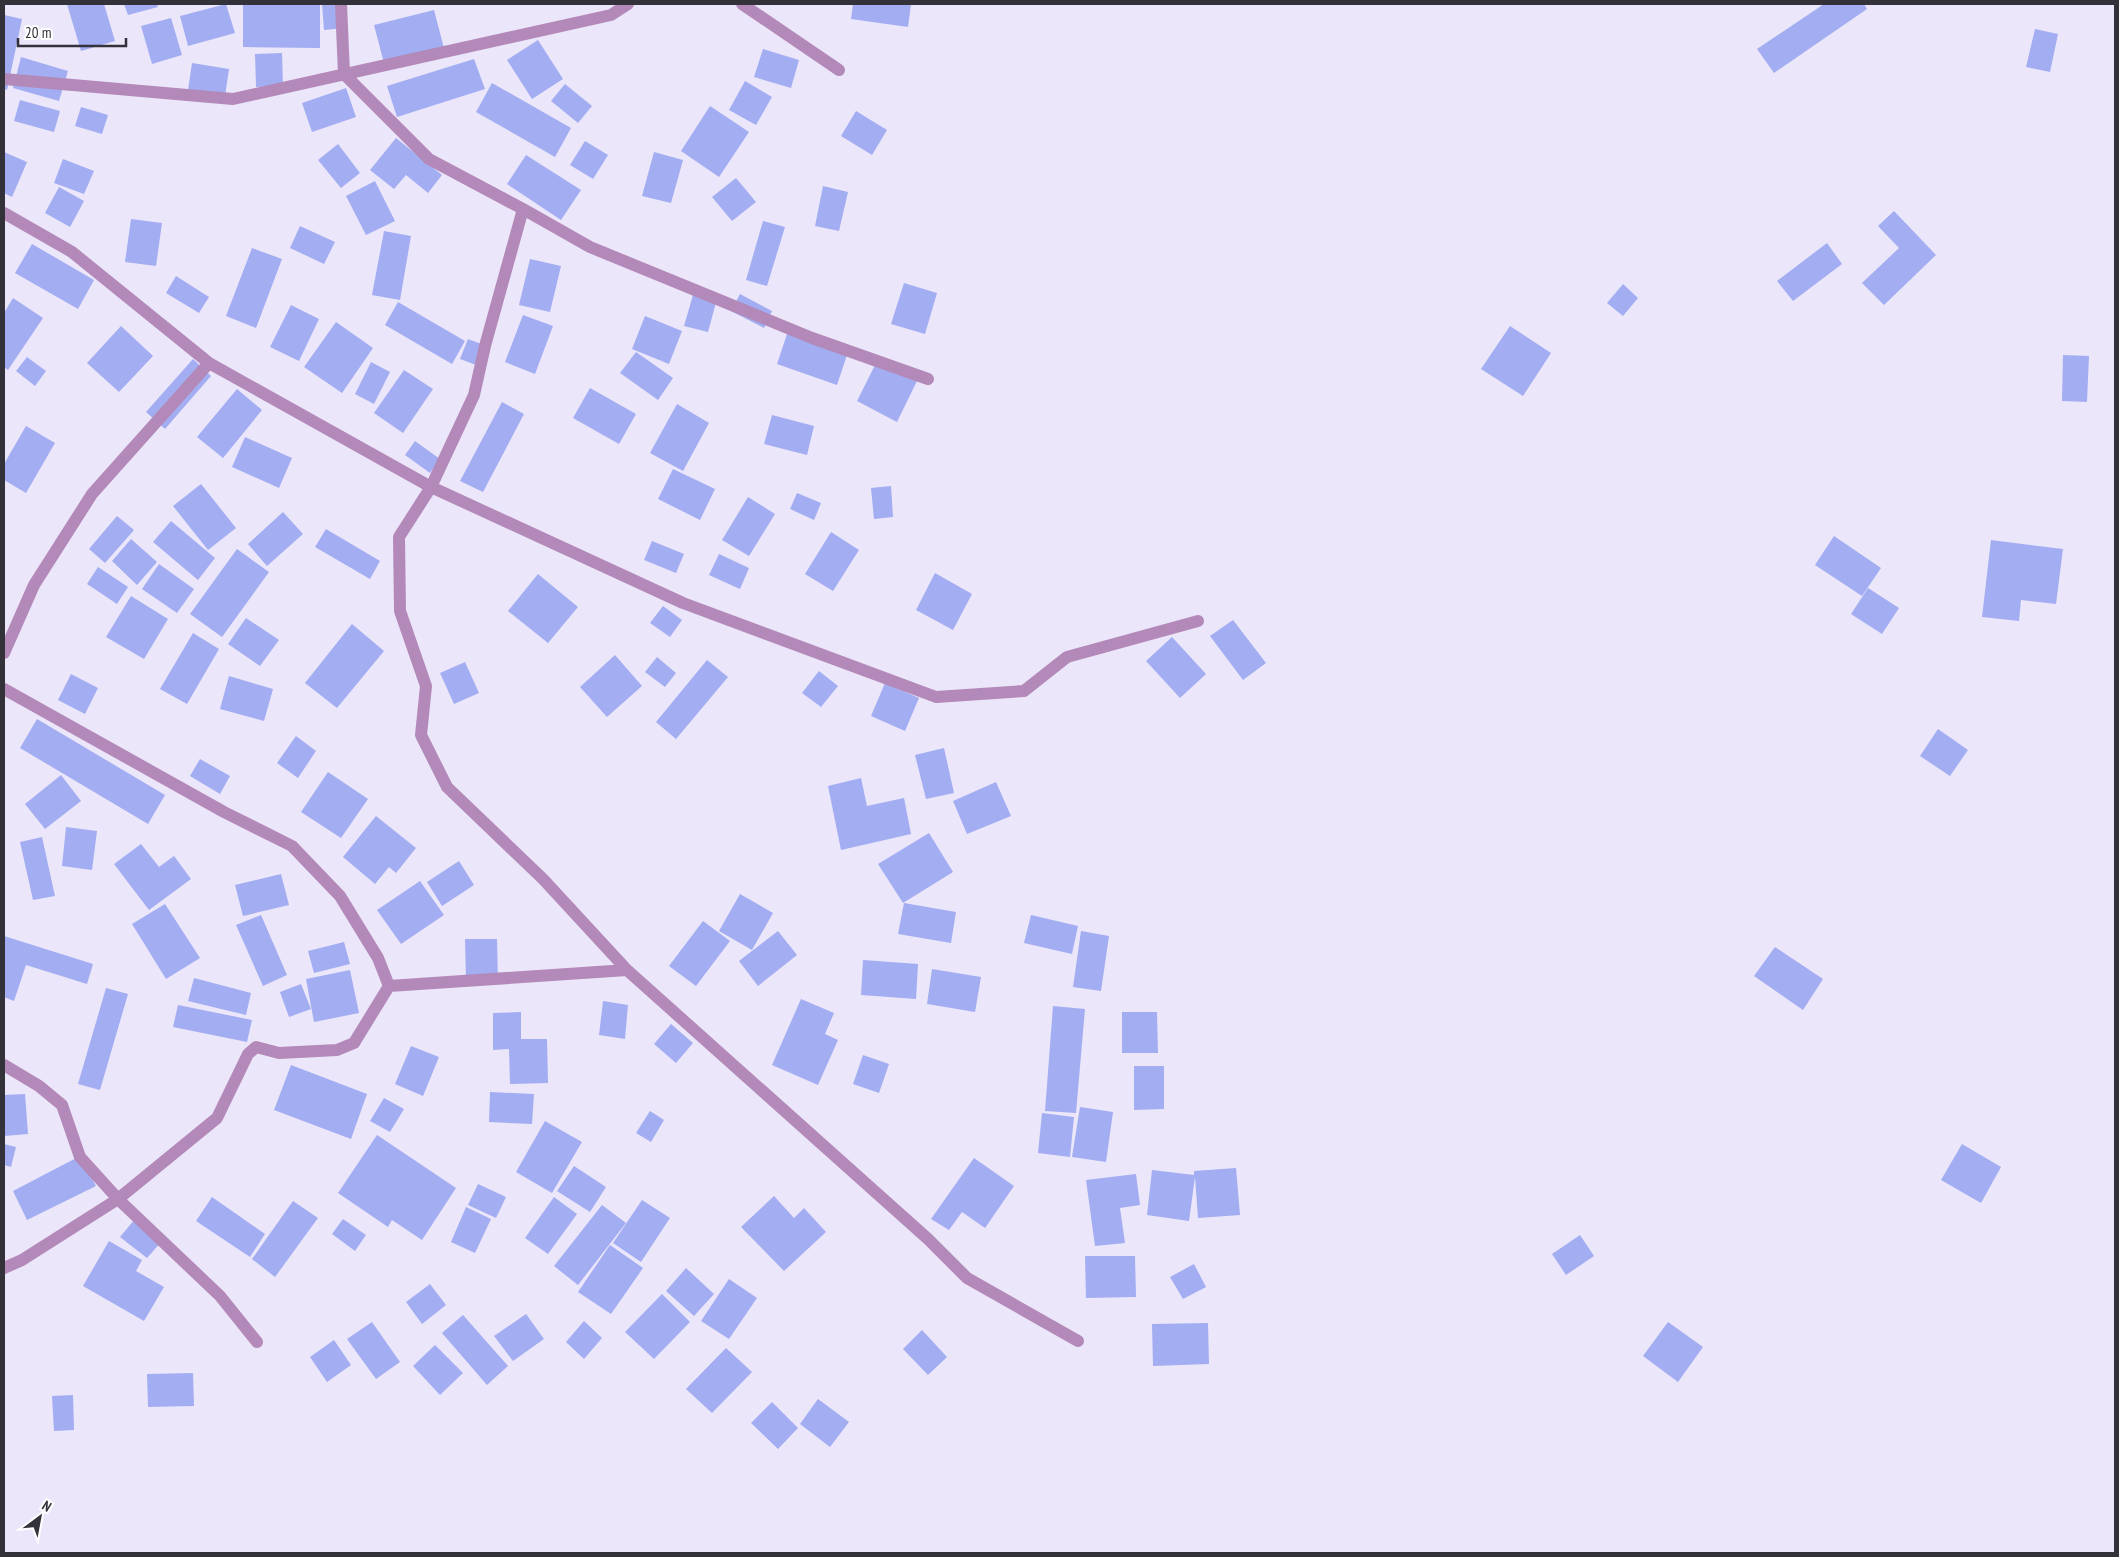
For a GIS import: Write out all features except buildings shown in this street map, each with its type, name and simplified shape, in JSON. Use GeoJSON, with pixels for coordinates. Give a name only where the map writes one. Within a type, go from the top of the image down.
{"type":"FeatureCollection","features":[{"type":"Feature","properties":{"kind":"street"},"geometry":{"type":"LineString","coordinates":[[341,4],[344,74],[429,159],[590,247],[812,338],[928,379]]}},
{"type":"Feature","properties":{"kind":"street"},"geometry":{"type":"LineString","coordinates":[[4,79],[233,99],[611,15],[628,4]]}},
{"type":"Feature","properties":{"kind":"street"},"geometry":{"type":"LineString","coordinates":[[742,4],[839,70]]}},
{"type":"Feature","properties":{"kind":"street"},"geometry":{"type":"LineString","coordinates":[[523,209],[474,395],[431,487],[399,537],[400,611],[426,686],[421,735],[447,786],[543,879],[627,970],[921,1232],[967,1278],[1078,1341]]}},
{"type":"Feature","properties":{"kind":"street"},"geometry":{"type":"LineString","coordinates":[[4,213],[72,252],[209,363],[431,487],[683,603],[936,697],[1024,691],[1067,657],[1198,621]]}},
{"type":"Feature","properties":{"kind":"street"},"geometry":{"type":"LineString","coordinates":[[4,654],[34,585],[92,494],[209,363]]}},
{"type":"Feature","properties":{"kind":"street"},"geometry":{"type":"LineString","coordinates":[[4,689],[224,812],[292,846],[340,896],[378,958],[389,986]]}},
{"type":"Feature","properties":{"kind":"street"},"geometry":{"type":"LineString","coordinates":[[389,986],[627,970]]}},
{"type":"Feature","properties":{"kind":"street"},"geometry":{"type":"LineString","coordinates":[[4,1268],[22,1260],[118,1199],[216,1118],[248,1054],[256,1047],[279,1053],[337,1050],[354,1043],[389,986]]}},
{"type":"Feature","properties":{"kind":"street"},"geometry":{"type":"LineString","coordinates":[[4,1064],[38,1086],[62,1105],[80,1158],[118,1199],[220,1296],[257,1342]]}}]}
